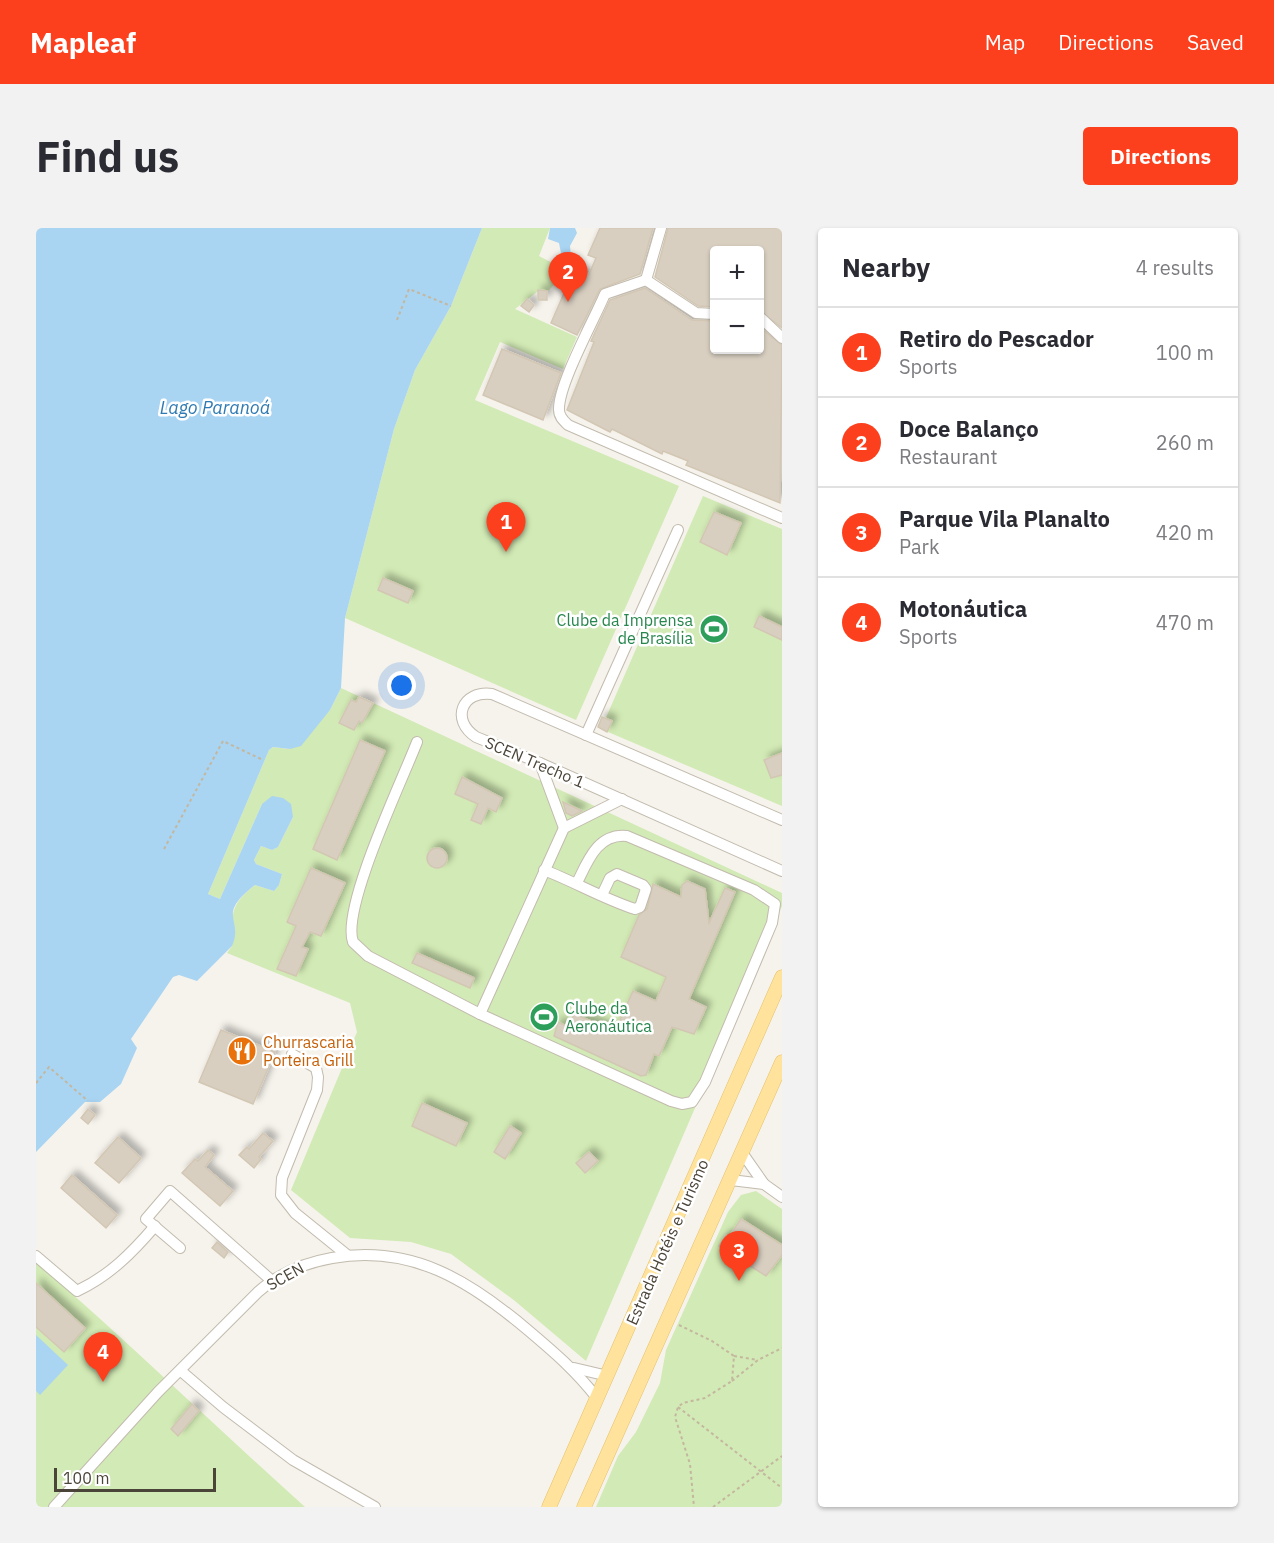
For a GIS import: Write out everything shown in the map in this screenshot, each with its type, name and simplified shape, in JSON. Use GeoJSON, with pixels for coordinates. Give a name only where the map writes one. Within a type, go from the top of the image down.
{"type":"FeatureCollection","features":[{"type":"Feature","properties":{"kind":"main road","name":"Estrada Hotéis e Turismo"},"geometry":{"type":"LineString","coordinates":[[549,1507],[782,977]]}},
{"type":"Feature","properties":{"kind":"main road","name":"Estrada Hotéis e Turismo"},"geometry":{"type":"LineString","coordinates":[[584,1507],[782,1062]]}},
{"type":"Feature","properties":{"kind":"street"},"geometry":{"type":"LineString","coordinates":[[646,280],[661,228]]}},
{"type":"Feature","properties":{"kind":"street"},"geometry":{"type":"LineString","coordinates":[[646,280],[696,313],[710,314]]}},
{"type":"Feature","properties":{"kind":"street"},"geometry":{"type":"LineString","coordinates":[[646,280],[605,294],[562,393],[560,415],[568,425],[782,519]]}},
{"type":"Feature","properties":{"kind":"street"},"geometry":{"type":"LineString","coordinates":[[764,322],[782,338]]}},
{"type":"Feature","properties":{"kind":"street"},"geometry":{"type":"LineString","coordinates":[[586,735],[678,530]]}},
{"type":"Feature","properties":{"kind":"street","name":"SCEN Trecho 1"},"geometry":{"type":"LineString","coordinates":[[782,820],[492,694],[483,693],[472,696],[465,704],[461,714],[467,732],[782,872]]}},
{"type":"Feature","properties":{"kind":"street"},"geometry":{"type":"LineString","coordinates":[[417,742],[362,883],[350,921],[350,935],[356,946],[368,956],[480,1014],[671,1101],[687,1104],[696,1098],[772,923],[775,904],[754,890],[627,836],[613,836],[602,842],[590,856],[577,883]]}},
{"type":"Feature","properties":{"kind":"street"},"geometry":{"type":"LineString","coordinates":[[540,763],[564,828]]}},
{"type":"Feature","properties":{"kind":"street"},"geometry":{"type":"LineString","coordinates":[[480,1014],[564,828],[622,799]]}},
{"type":"Feature","properties":{"kind":"street"},"geometry":{"type":"LineString","coordinates":[[544,870],[602,895]]}},
{"type":"Feature","properties":{"kind":"street"},"geometry":{"type":"LineString","coordinates":[[292,1054],[316,1068],[318,1085],[282,1178],[281,1195],[295,1213],[347,1255]]}},
{"type":"Feature","properties":{"kind":"street"},"geometry":{"type":"LineString","coordinates":[[743,1154],[764,1184],[782,1197]]}},
{"type":"Feature","properties":{"kind":"street"},"geometry":{"type":"LineString","coordinates":[[731,1180],[764,1184]]}},
{"type":"Feature","properties":{"kind":"street"},"geometry":{"type":"LineString","coordinates":[[180,1248],[146,1219],[170,1191],[271,1280]]}},
{"type":"Feature","properties":{"kind":"street"},"geometry":{"type":"LineString","coordinates":[[36,1256],[77,1291],[96,1282],[130,1256],[155,1227]]}},
{"type":"Feature","properties":{"kind":"street","name":"SCEN"},"geometry":{"type":"LineString","coordinates":[[54,1507],[181,1371],[271,1280],[306,1264],[347,1255],[382,1254],[445,1272],[481,1293],[513,1317],[574,1368],[597,1398]]}},
{"type":"Feature","properties":{"kind":"street","name":"SCEN"},"geometry":{"type":"LineString","coordinates":[[574,1368],[608,1376]]}},
{"type":"Feature","properties":{"kind":"street"},"geometry":{"type":"LineString","coordinates":[[181,1371],[223,1407],[293,1460],[375,1507]]}},
{"type":"Feature","properties":{"kind":"path"},"geometry":{"type":"LineString","coordinates":[[397,320],[409,289],[451,306]]}},
{"type":"Feature","properties":{"kind":"path"},"geometry":{"type":"LineString","coordinates":[[164,849],[223,741],[264,760]]}},
{"type":"Feature","properties":{"kind":"path"},"geometry":{"type":"LineString","coordinates":[[36,1083],[49,1067],[88,1101]]}},
{"type":"Feature","properties":{"kind":"path"},"geometry":{"type":"LineString","coordinates":[[667,1319],[699,1334],[734,1356],[758,1360]]}},
{"type":"Feature","properties":{"kind":"path"},"geometry":{"type":"LineString","coordinates":[[694,1507],[690,1464],[675,1417],[678,1407],[683,1403],[705,1398],[732,1381],[758,1360],[782,1348]]}},
{"type":"Feature","properties":{"kind":"path"},"geometry":{"type":"LineString","coordinates":[[732,1381],[734,1356]]}},
{"type":"Feature","properties":{"kind":"path"},"geometry":{"type":"LineString","coordinates":[[678,1407],[782,1488]]}},
{"type":"Feature","properties":{"kind":"path"},"geometry":{"type":"LineString","coordinates":[[713,1507],[782,1456]]}},
{"type":"Feature","properties":{"kind":"green space"},"geometry":{"type":"Polygon","coordinates":[[[482,228],[550,228],[539,256],[568,271],[547,292],[537,292],[515,309],[577,337],[563,369],[500,342],[475,400],[679,486],[576,720],[345,618],[394,429],[415,370],[451,306],[482,228]]]}},
{"type":"Feature","properties":{"kind":"green space","name":"Clube da Imprensa de Brasília"},"geometry":{"type":"Polygon","coordinates":[[[703,496],[782,529],[782,806],[601,729],[703,496]]]}},
{"type":"Feature","properties":{"kind":"green space","name":"Clube da Aeronáutica"},"geometry":{"type":"Polygon","coordinates":[[[341,688],[782,893],[782,906],[586,1361],[515,1301],[451,1254],[411,1242],[350,1238],[291,1190],[357,1032],[350,1003],[227,953],[232,946],[232,918],[240,899],[255,885],[274,891],[279,885],[282,874],[256,864],[254,860],[261,846],[272,850],[278,847],[293,817],[262,804],[220,899],[208,894],[269,750],[273,747],[290,749],[330,710],[341,688]]]}},
{"type":"Feature","properties":{"kind":"green space"},"geometry":{"type":"Polygon","coordinates":[[[756,1191],[782,1209],[782,1507],[596,1507],[618,1456],[636,1432],[660,1383],[666,1350],[728,1212],[741,1195],[756,1191]]]}},
{"type":"Feature","properties":{"kind":"green space"},"geometry":{"type":"Polygon","coordinates":[[[36,1262],[104,1323],[305,1507],[36,1507],[36,1262]]]}},
{"type":"Feature","properties":{"kind":"water","name":"Lago Paranoá"},"geometry":{"type":"Polygon","coordinates":[[[36,228],[482,228],[451,306],[415,370],[394,429],[345,618],[341,688],[330,710],[301,746],[290,749],[273,747],[269,750],[208,894],[220,899],[262,804],[272,796],[283,798],[291,804],[293,817],[278,847],[272,850],[261,846],[254,860],[256,864],[282,874],[279,885],[274,891],[255,885],[243,895],[233,911],[235,937],[232,946],[197,981],[179,975],[173,977],[131,1039],[137,1048],[121,1084],[100,1102],[85,1102],[36,1152],[36,228]]]}},
{"type":"Feature","properties":{"kind":"water"},"geometry":{"type":"Polygon","coordinates":[[[550,228],[575,228],[577,233],[570,246],[571,256],[561,253],[559,243],[548,239],[550,228]]]}},
{"type":"Feature","properties":{"kind":"water"},"geometry":{"type":"Polygon","coordinates":[[[36,1335],[68,1365],[40,1395],[36,1391],[36,1335]]]}},
{"type":"Feature","properties":{"kind":"building"},"geometry":{"type":"Polygon","coordinates":[[[600,228],[653,228],[640,274],[600,289],[577,335],[551,323],[572,275],[589,274],[596,258],[588,255],[600,228]]]}},
{"type":"Feature","properties":{"kind":"building"},"geometry":{"type":"Polygon","coordinates":[[[668,228],[782,228],[782,328],[764,314],[764,246],[710,246],[710,307],[698,306],[655,277],[668,228]]]}},
{"type":"Feature","properties":{"kind":"building"},"geometry":{"type":"Polygon","coordinates":[[[645,288],[692,320],[710,321],[710,354],[764,354],[764,331],[782,345],[780,503],[686,465],[688,461],[663,451],[662,454],[612,429],[610,432],[567,410],[594,342],[591,341],[610,300],[645,288]]]}},
{"type":"Feature","properties":{"kind":"building"},"geometry":{"type":"Polygon","coordinates":[[[538,290],[547,291],[547,300],[538,300],[538,290]]]}},
{"type":"Feature","properties":{"kind":"building"},"geometry":{"type":"Polygon","coordinates":[[[527,299],[534,305],[529,312],[521,306],[527,299]]]}},
{"type":"Feature","properties":{"kind":"building"},"geometry":{"type":"Polygon","coordinates":[[[502,349],[561,373],[543,420],[483,395],[502,349]]]}},
{"type":"Feature","properties":{"kind":"building"},"geometry":{"type":"Polygon","coordinates":[[[714,512],[741,523],[727,555],[700,542],[714,512]]]}},
{"type":"Feature","properties":{"kind":"building"},"geometry":{"type":"Polygon","coordinates":[[[383,578],[413,591],[408,603],[378,590],[383,578]]]}},
{"type":"Feature","properties":{"kind":"building"},"geometry":{"type":"Polygon","coordinates":[[[759,616],[782,627],[782,640],[754,627],[759,616]]]}},
{"type":"Feature","properties":{"kind":"building"},"geometry":{"type":"Polygon","coordinates":[[[359,697],[373,703],[362,723],[359,721],[354,730],[339,723],[351,700],[356,702],[359,697]]]}},
{"type":"Feature","properties":{"kind":"building"},"geometry":{"type":"Polygon","coordinates":[[[602,717],[612,721],[607,732],[598,727],[602,717]]]}},
{"type":"Feature","properties":{"kind":"building"},"geometry":{"type":"Polygon","coordinates":[[[360,740],[385,751],[337,860],[313,849],[360,740]]]}},
{"type":"Feature","properties":{"kind":"building"},"geometry":{"type":"Polygon","coordinates":[[[782,753],[782,775],[771,778],[764,760],[782,753]]]}},
{"type":"Feature","properties":{"kind":"building"},"geometry":{"type":"Polygon","coordinates":[[[462,777],[502,798],[496,812],[488,808],[481,824],[471,820],[478,804],[455,794],[462,777]]]}},
{"type":"Feature","properties":{"kind":"building"},"geometry":{"type":"Polygon","coordinates":[[[563,802],[582,811],[572,816],[566,813],[563,802]]]}},
{"type":"Feature","properties":{"kind":"building"},"geometry":{"type":"Polygon","coordinates":[[[437,848],[444,851],[447,858],[444,865],[437,868],[430,865],[427,858],[430,851],[437,848]]]}},
{"type":"Feature","properties":{"kind":"building"},"geometry":{"type":"Polygon","coordinates":[[[311,868],[345,883],[321,936],[310,932],[302,947],[308,949],[296,976],[277,969],[296,926],[287,922],[311,868]]]}},
{"type":"Feature","properties":{"kind":"building"},"geometry":{"type":"Polygon","coordinates":[[[687,881],[705,889],[709,923],[725,888],[735,892],[689,999],[706,1007],[694,1034],[672,1027],[659,1056],[654,1054],[646,1075],[641,1076],[554,1036],[558,1022],[568,1027],[574,1014],[615,1031],[633,991],[656,1001],[666,977],[621,957],[639,915],[647,909],[653,884],[681,897],[682,885],[687,881]]]}},
{"type":"Feature","properties":{"kind":"building"},"geometry":{"type":"Polygon","coordinates":[[[417,953],[474,978],[470,988],[412,963],[417,953]]]}},
{"type":"Feature","properties":{"kind":"building"},"geometry":{"type":"Polygon","coordinates":[[[221,1030],[275,1052],[253,1104],[199,1082],[221,1030]]]}},
{"type":"Feature","properties":{"kind":"building"},"geometry":{"type":"Polygon","coordinates":[[[422,1103],[467,1123],[456,1146],[412,1126],[422,1103]]]}},
{"type":"Feature","properties":{"kind":"building"},"geometry":{"type":"Polygon","coordinates":[[[88,1109],[95,1115],[88,1124],[81,1118],[88,1109]]]}},
{"type":"Feature","properties":{"kind":"building"},"geometry":{"type":"Polygon","coordinates":[[[510,1126],[521,1133],[505,1159],[494,1152],[510,1126]]]}},
{"type":"Feature","properties":{"kind":"building"},"geometry":{"type":"Polygon","coordinates":[[[263,1133],[273,1141],[259,1157],[261,1159],[254,1168],[239,1155],[247,1147],[249,1149],[263,1133]]]}},
{"type":"Feature","properties":{"kind":"building"},"geometry":{"type":"Polygon","coordinates":[[[118,1137],[141,1158],[119,1183],[95,1163],[118,1137]]]}},
{"type":"Feature","properties":{"kind":"building"},"geometry":{"type":"Polygon","coordinates":[[[208,1150],[214,1155],[205,1167],[233,1191],[220,1206],[182,1173],[195,1159],[198,1161],[208,1150]]]}},
{"type":"Feature","properties":{"kind":"building"},"geometry":{"type":"Polygon","coordinates":[[[589,1152],[598,1161],[585,1173],[576,1163],[589,1152]]]}},
{"type":"Feature","properties":{"kind":"building"},"geometry":{"type":"Polygon","coordinates":[[[72,1175],[117,1215],[106,1228],[61,1188],[72,1175]]]}},
{"type":"Feature","properties":{"kind":"building"},"geometry":{"type":"Polygon","coordinates":[[[741,1219],[782,1245],[782,1255],[766,1276],[719,1246],[726,1235],[729,1237],[741,1219]]]}},
{"type":"Feature","properties":{"kind":"building"},"geometry":{"type":"Polygon","coordinates":[[[217,1242],[228,1252],[224,1258],[212,1248],[217,1242]]]}},
{"type":"Feature","properties":{"kind":"building"},"geometry":{"type":"Polygon","coordinates":[[[36,1283],[85,1328],[64,1352],[36,1327],[36,1283]]]}},
{"type":"Feature","properties":{"kind":"building"},"geometry":{"type":"Polygon","coordinates":[[[192,1404],[199,1411],[178,1436],[171,1429],[192,1404]]]}},
{"type":"Feature","properties":{"kind":"place","name":"Doce Balanço"},"geometry":{"type":"Point","coordinates":[568,302]}},
{"type":"Feature","properties":{"kind":"place","name":"Retiro do Pescador"},"geometry":{"type":"Point","coordinates":[506,552]}},
{"type":"Feature","properties":{"kind":"place","name":"Clube da Imprensa de Brasília"},"geometry":{"type":"Point","coordinates":[714,629]}},
{"type":"Feature","properties":{"kind":"place","name":"Clube da Aeronáutica"},"geometry":{"type":"Point","coordinates":[544,1017]}},
{"type":"Feature","properties":{"kind":"place","name":"Churrascaria Porteira Grill"},"geometry":{"type":"Point","coordinates":[242,1051]}},
{"type":"Feature","properties":{"kind":"place","name":"Parque Vila Planalto"},"geometry":{"type":"Point","coordinates":[739,1281]}},
{"type":"Feature","properties":{"kind":"place","name":"Motonáutica"},"geometry":{"type":"Point","coordinates":[103,1382]}}]}
